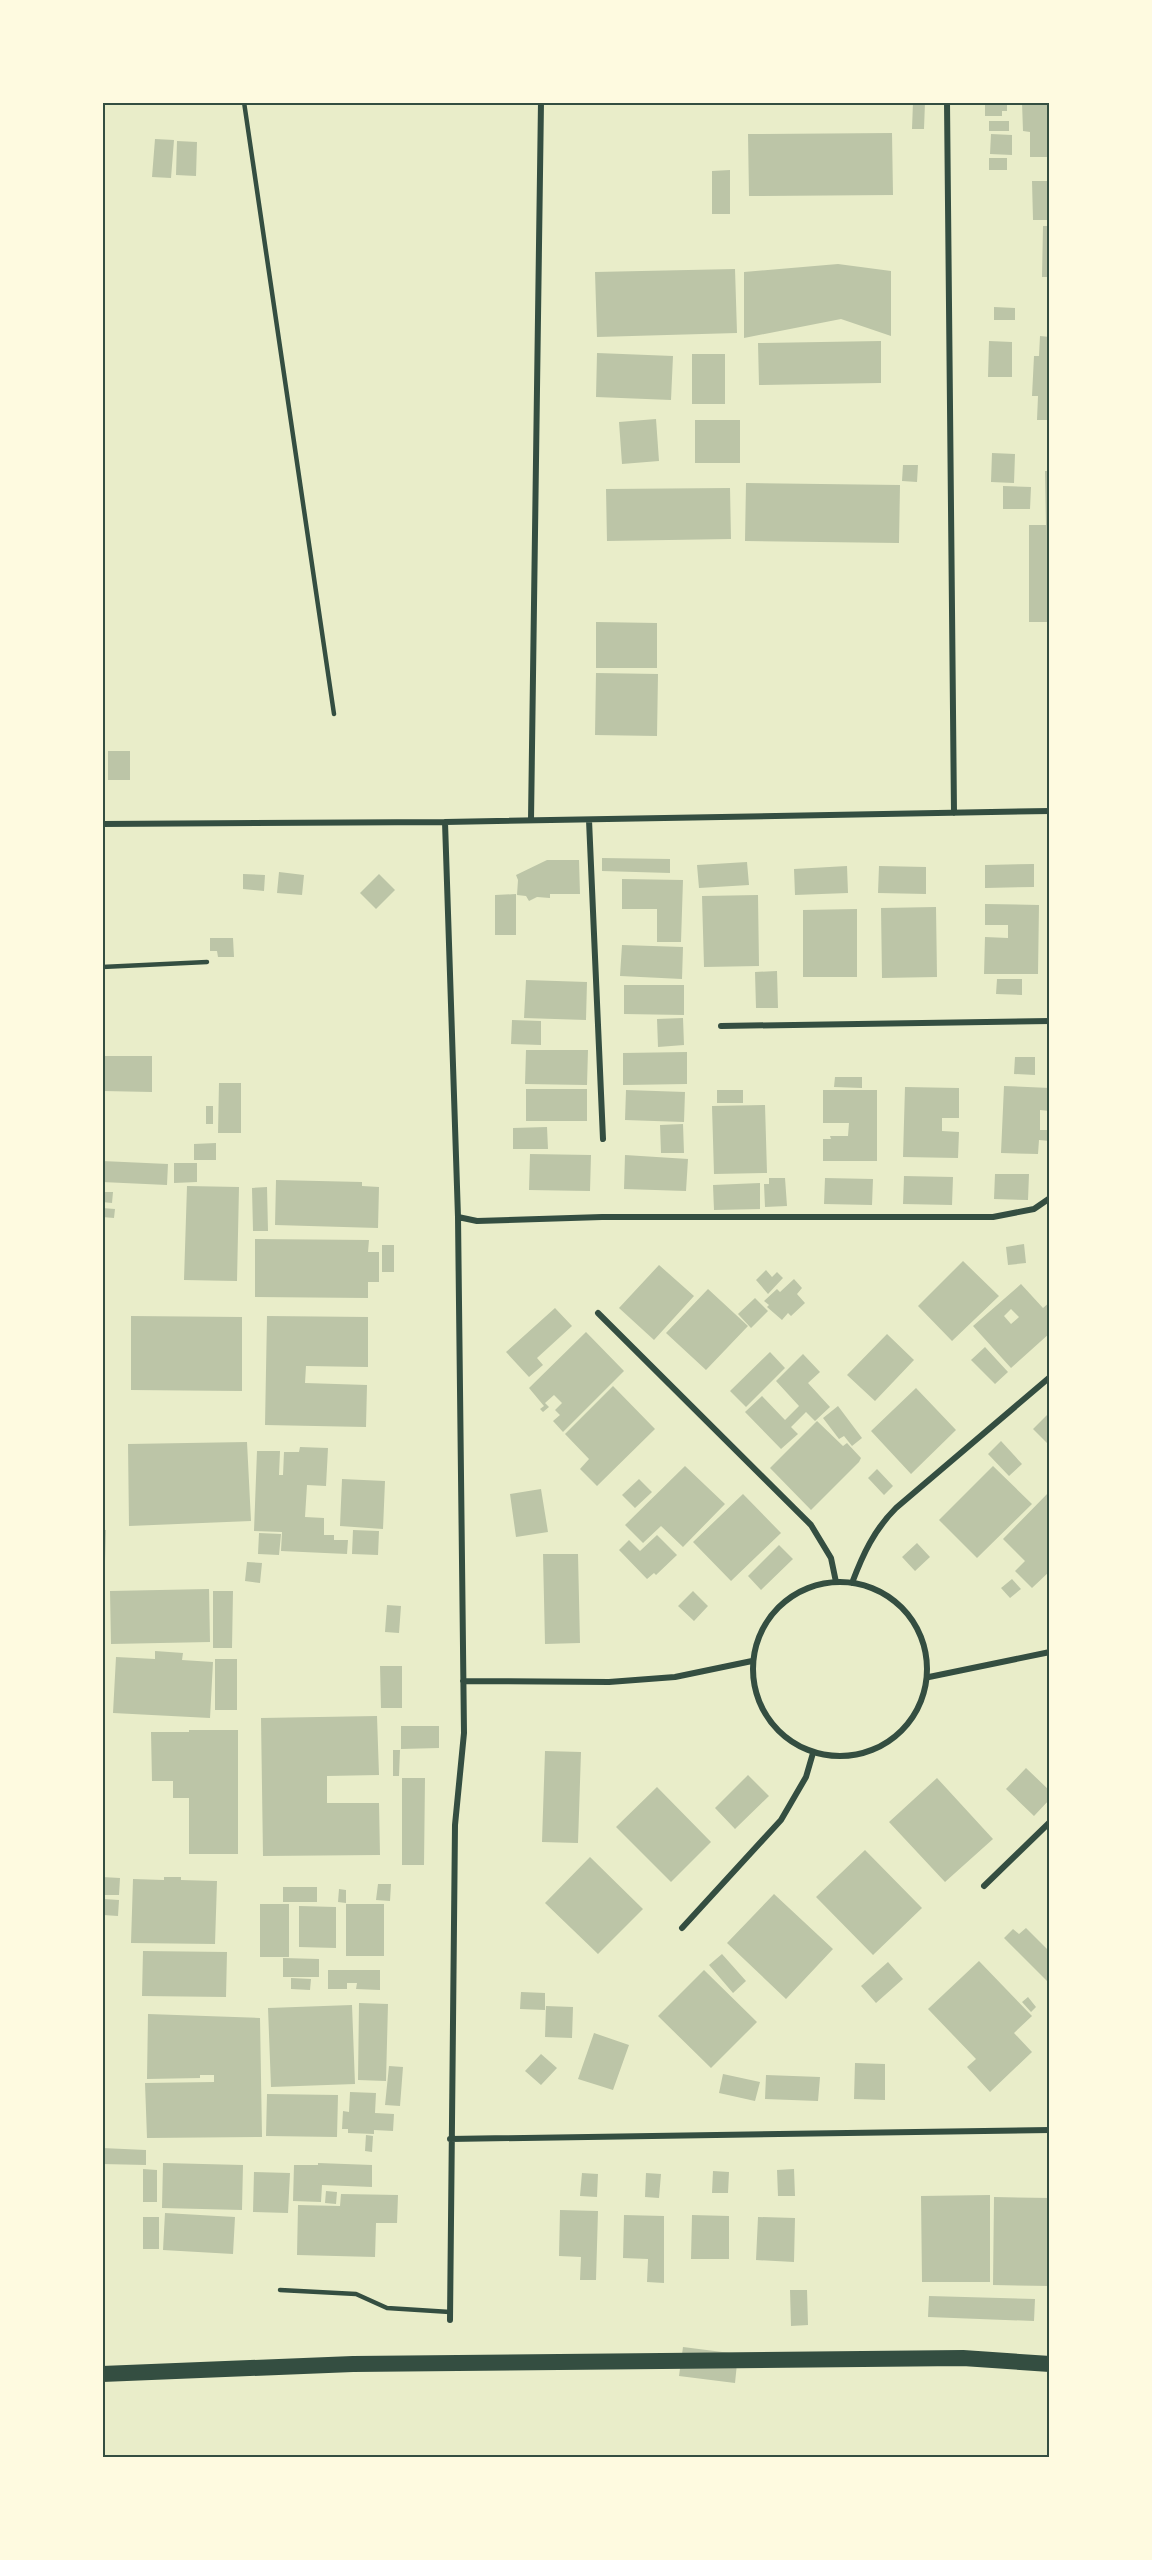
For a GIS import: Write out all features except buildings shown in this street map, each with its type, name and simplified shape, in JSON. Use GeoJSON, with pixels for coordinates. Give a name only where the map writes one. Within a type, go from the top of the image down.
{"type":"FeatureCollection","features":[{"type":"Feature","properties":{"kind":"highway"},"geometry":{"type":"LineString","coordinates":[[102,2374],[365,2364],[963,2358],[1050,2364]]}},
{"type":"Feature","properties":{"kind":"street"},"geometry":{"type":"LineString","coordinates":[[531,820],[541,102]]}},
{"type":"Feature","properties":{"kind":"street"},"geometry":{"type":"LineString","coordinates":[[947,102],[954,813]]}},
{"type":"Feature","properties":{"kind":"street"},"geometry":{"type":"LineString","coordinates":[[102,824],[445,822],[1050,811]]}},
{"type":"Feature","properties":{"kind":"street"},"geometry":{"type":"LineString","coordinates":[[589,820],[603,1139]]}},
{"type":"Feature","properties":{"kind":"street"},"geometry":{"type":"LineString","coordinates":[[445,822],[458,1217],[464,1734],[454,1825],[450,2320]]}},
{"type":"Feature","properties":{"kind":"street"},"geometry":{"type":"LineString","coordinates":[[721,1026],[1050,1021]]}},
{"type":"Feature","properties":{"kind":"street"},"geometry":{"type":"LineString","coordinates":[[458,1217],[477,1221],[602,1217],[993,1217],[1034,1209],[1050,1198]]}},
{"type":"Feature","properties":{"kind":"street"},"geometry":{"type":"LineString","coordinates":[[598,1313],[811,1526],[831,1558],[836,1582]]}},
{"type":"Feature","properties":{"kind":"street"},"geometry":{"type":"LineString","coordinates":[[852,1583],[864,1552],[878,1527],[896,1508],[1050,1377]]}},
{"type":"Feature","properties":{"kind":"street"},"geometry":{"type":"LineString","coordinates":[[836,1582],[852,1583],[866,1585],[894,1599],[915,1622],[926,1646],[929,1677],[921,1706],[903,1731],[873,1751],[843,1758],[813,1753],[785,1738],[767,1719],[754,1691],[752,1661],[760,1631],[778,1607],[806,1588],[836,1582]]}},
{"type":"Feature","properties":{"kind":"street"},"geometry":{"type":"LineString","coordinates":[[929,1677],[1050,1652]]}},
{"type":"Feature","properties":{"kind":"street"},"geometry":{"type":"LineString","coordinates":[[463,1681],[609,1682],[664,1678],[752,1661]]}},
{"type":"Feature","properties":{"kind":"street"},"geometry":{"type":"LineString","coordinates":[[682,1928],[781,1820],[806,1777],[813,1753]]}},
{"type":"Feature","properties":{"kind":"street"},"geometry":{"type":"LineString","coordinates":[[984,1886],[1050,1822]]}},
{"type":"Feature","properties":{"kind":"street"},"geometry":{"type":"LineString","coordinates":[[450,2139],[1050,2130]]}},
{"type":"Feature","properties":{"kind":"lane"},"geometry":{"type":"LineString","coordinates":[[244,102],[334,714]]}},
{"type":"Feature","properties":{"kind":"lane"},"geometry":{"type":"LineString","coordinates":[[102,967],[207,962]]}},
{"type":"Feature","properties":{"kind":"lane"},"geometry":{"type":"LineString","coordinates":[[280,2290],[356,2294],[387,2308],[450,2312]]}}]}
